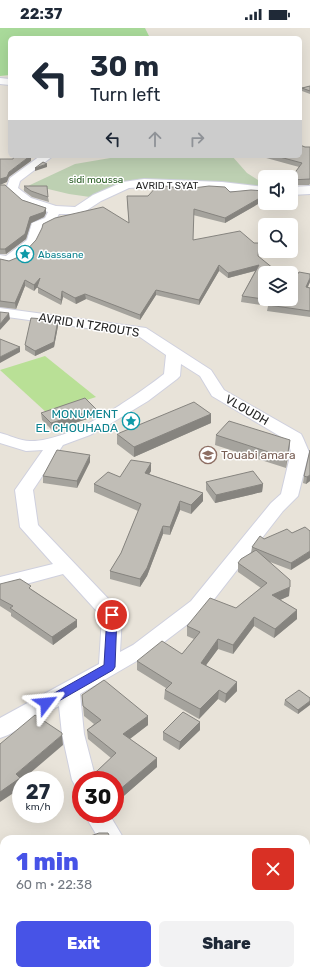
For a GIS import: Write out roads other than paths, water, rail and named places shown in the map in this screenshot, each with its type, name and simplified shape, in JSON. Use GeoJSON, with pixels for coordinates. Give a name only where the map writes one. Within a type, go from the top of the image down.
{"type":"FeatureCollection","features":[{"type":"Feature","properties":{"kind":"street","name":"AVRID T SYAT"},"geometry":{"type":"LineString","coordinates":[[44,158],[14,180],[12,189],[27,201],[55,210],[78,211],[97,198],[127,185],[144,183],[222,186],[258,191]]}},
{"type":"Feature","properties":{"kind":"street"},"geometry":{"type":"LineString","coordinates":[[298,191],[310,190]]}},
{"type":"Feature","properties":{"kind":"street"},"geometry":{"type":"LineString","coordinates":[[4,260],[34,241],[37,234],[36,226],[50,220],[55,210]]}},
{"type":"Feature","properties":{"kind":"street","name":"AVRID N TZROUTS"},"geometry":{"type":"LineString","coordinates":[[0,312],[142,331],[174,353]]}},
{"type":"Feature","properties":{"kind":"street"},"geometry":{"type":"LineString","coordinates":[[0,438],[30,446],[56,443],[108,418],[161,385],[172,376],[174,353]]}},
{"type":"Feature","properties":{"kind":"street","name":"VLOUDH"},"geometry":{"type":"LineString","coordinates":[[109,667],[140,650],[198,606],[277,507],[289,496],[300,452],[295,438],[218,393],[206,373],[174,353]]}},
{"type":"Feature","properties":{"kind":"street"},"geometry":{"type":"LineString","coordinates":[[0,729],[109,667],[112,615],[29,527],[24,490],[56,443]]}},
{"type":"Feature","properties":{"kind":"street"},"geometry":{"type":"LineString","coordinates":[[0,584],[67,567]]}},
{"type":"Feature","properties":{"kind":"street"},"geometry":{"type":"LineString","coordinates":[[69,690],[73,734],[82,771]]}},
{"type":"Feature","properties":{"kind":"street"},"geometry":{"type":"LineString","coordinates":[[102,823],[109,835]]}},
{"type":"Feature","properties":{"kind":"place","name":"Abassane"},"geometry":{"type":"Point","coordinates":[25,254]}},
{"type":"Feature","properties":{"kind":"place","name":"MONUMENT EL CHOUHADA"},"geometry":{"type":"Point","coordinates":[131,421]}},
{"type":"Feature","properties":{"kind":"place","name":"Touabi amara"},"geometry":{"type":"Point","coordinates":[208,455]}},
{"type":"Feature","properties":{"kind":"park label","name":"sidi moussa"},"geometry":{"type":"Point","coordinates":[96,179]}}]}
